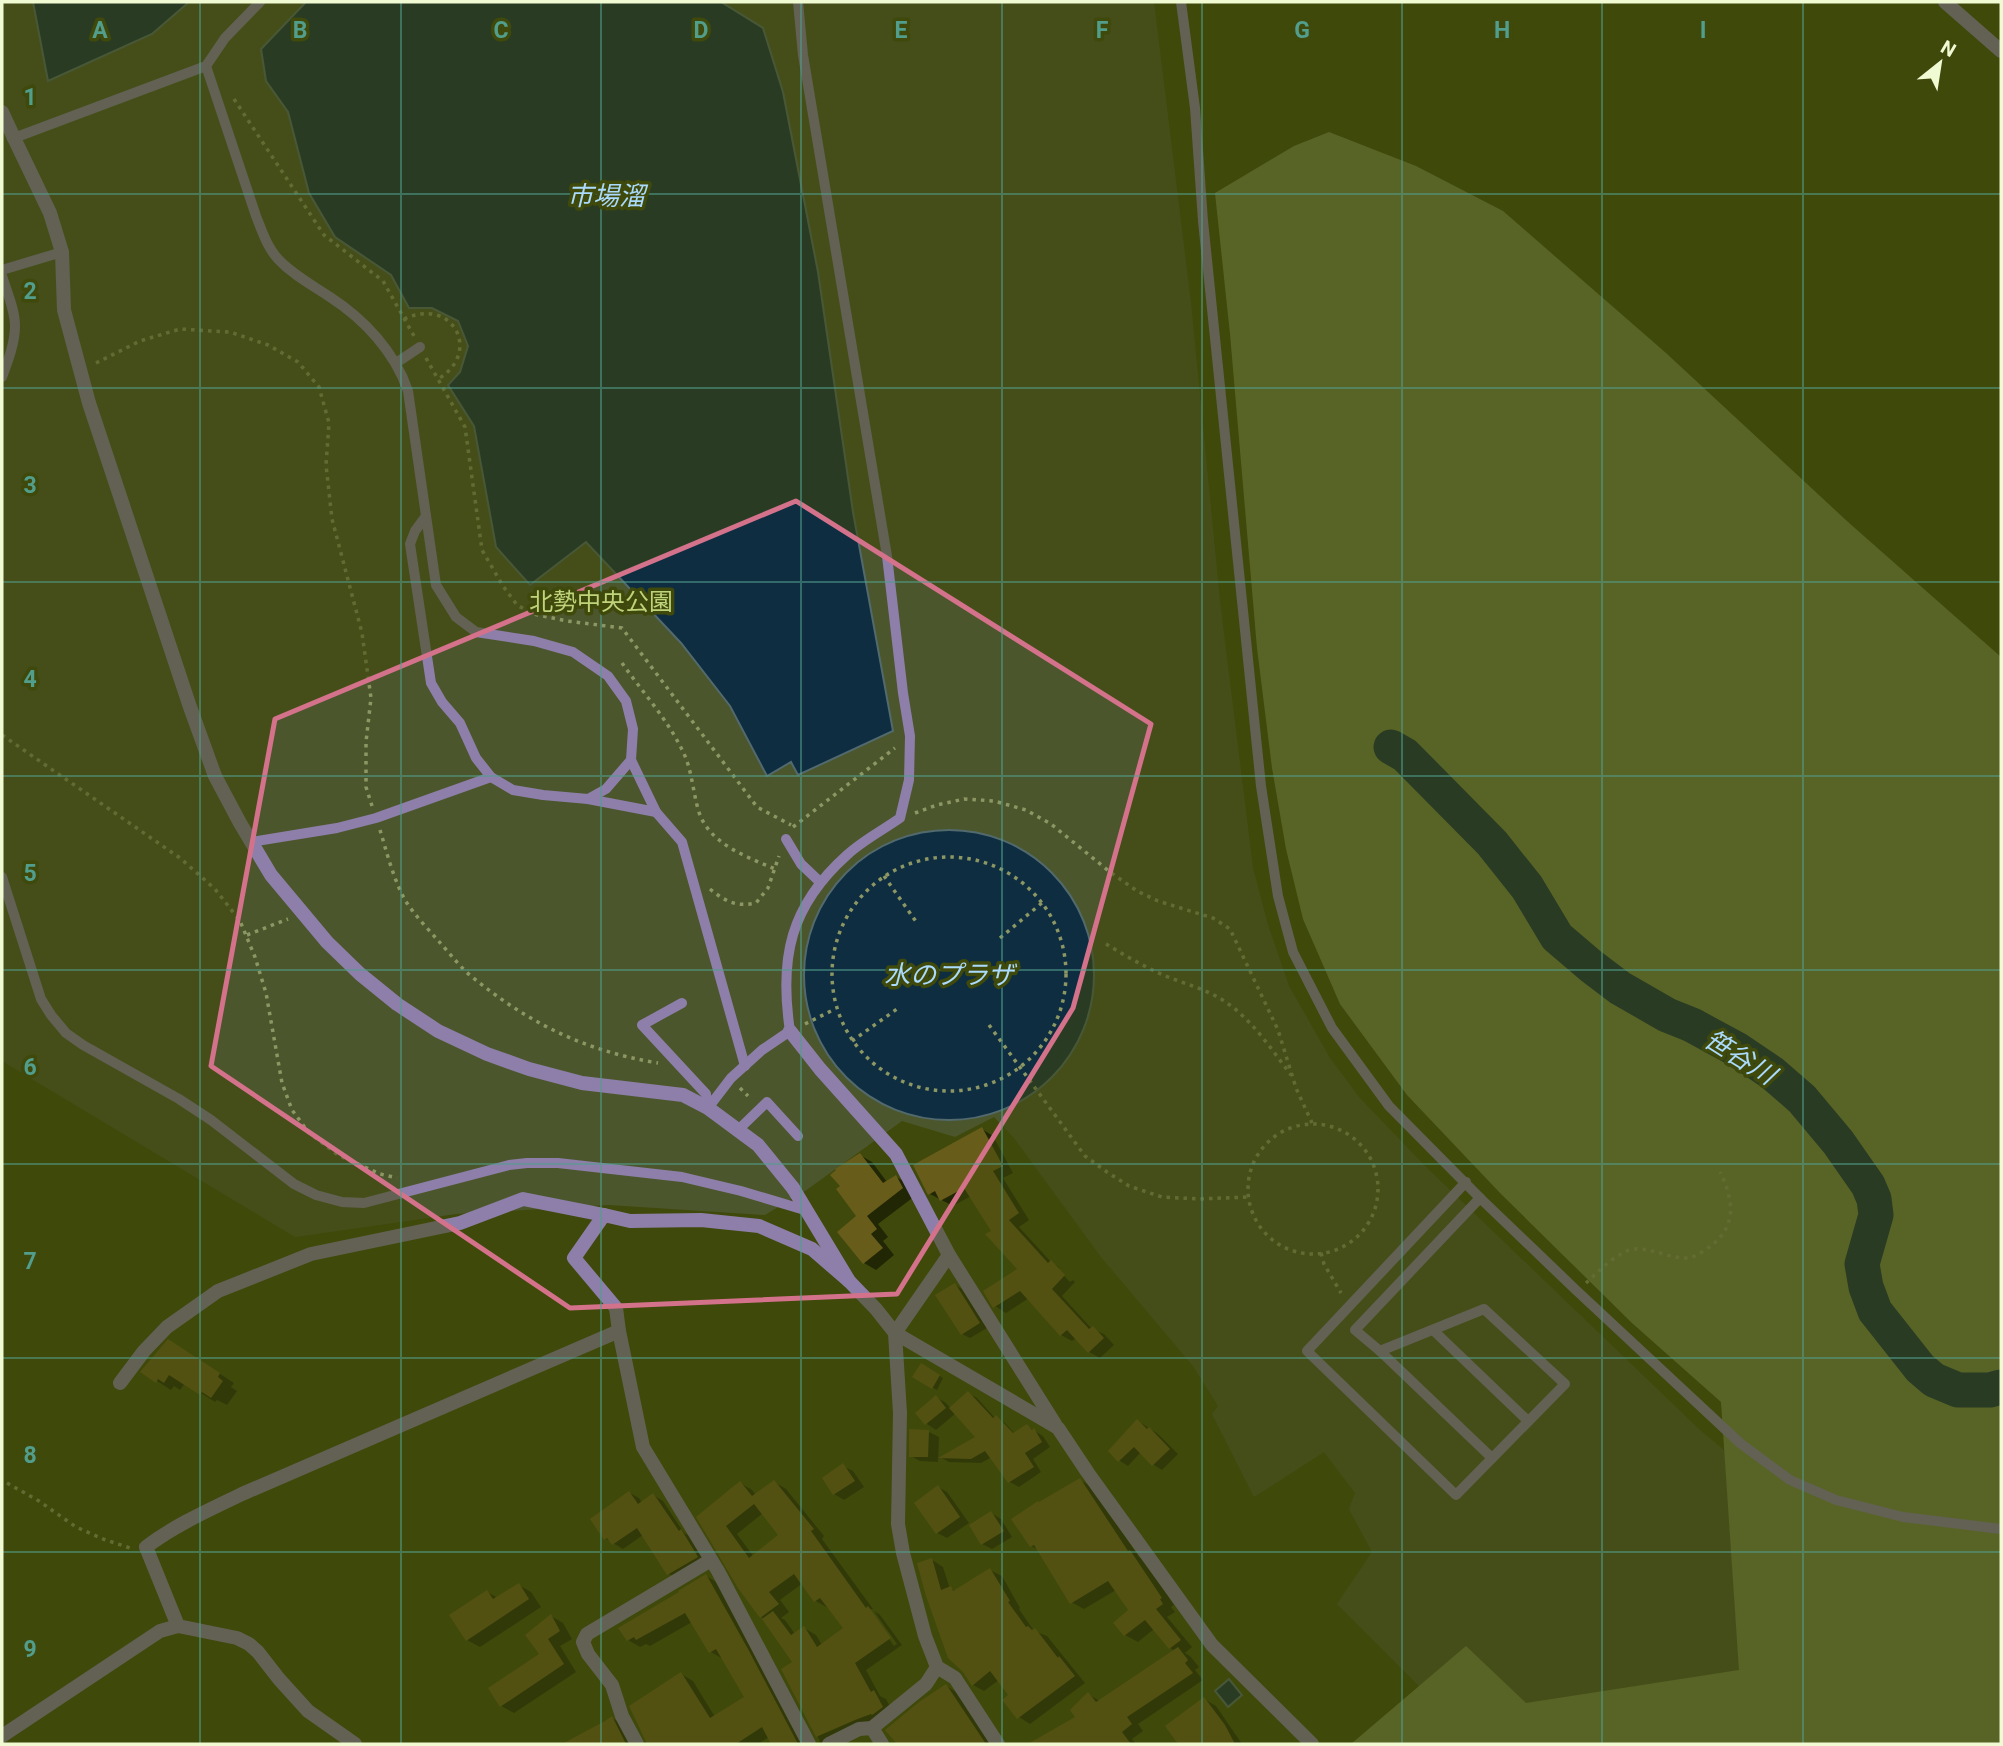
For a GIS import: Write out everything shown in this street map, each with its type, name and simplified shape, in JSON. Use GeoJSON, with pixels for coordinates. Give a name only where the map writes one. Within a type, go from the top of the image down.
{"type":"FeatureCollection","features":[{"type":"Feature","properties":{"kind":"street"},"geometry":{"type":"LineString","coordinates":[[1945,2],[2001,51]]}},
{"type":"Feature","properties":{"kind":"street"},"geometry":{"type":"LineString","coordinates":[[2,112],[50,213],[62,252],[64,310],[80,372],[194,718],[215,776],[271,875],[327,942],[360,974],[397,1004],[438,1031],[487,1054],[529,1069],[582,1083],[683,1095],[708,1108],[758,1144],[793,1188],[849,1282]]}},
{"type":"Feature","properties":{"kind":"street"},"geometry":{"type":"LineString","coordinates":[[790,1031],[896,1154],[949,1255],[1058,1428],[1212,1645],[1312,1744]]}},
{"type":"Feature","properties":{"kind":"street"},"geometry":{"type":"LineString","coordinates":[[120,1383],[144,1351],[167,1327],[218,1291],[311,1254],[460,1223],[523,1199],[631,1221],[701,1220],[759,1226],[811,1249],[876,1309],[895,1334],[1058,1428]]}},
{"type":"Feature","properties":{"kind":"street"},"geometry":{"type":"LineString","coordinates":[[604,1215],[574,1258],[616,1308],[643,1447],[711,1560],[809,1744]]}},
{"type":"Feature","properties":{"kind":"street"},"geometry":{"type":"LineString","coordinates":[[949,1255],[895,1334],[900,1413],[898,1524],[919,1613],[937,1667],[955,1678],[998,1744]]}},
{"type":"Feature","properties":{"kind":"street"},"geometry":{"type":"LineString","coordinates":[[178,1626],[146,1547],[184,1522],[242,1494],[619,1331]]}},
{"type":"Feature","properties":{"kind":"street"},"geometry":{"type":"LineString","coordinates":[[636,1744],[622,1716],[612,1685],[588,1654],[583,1642],[587,1634],[711,1560]]}},
{"type":"Feature","properties":{"kind":"street"},"geometry":{"type":"LineString","coordinates":[[2,1737],[160,1631],[178,1626],[249,1643],[308,1711],[355,1744]]}},
{"type":"Feature","properties":{"kind":"street"},"geometry":{"type":"LineString","coordinates":[[829,1744],[859,1729],[872,1728],[926,1684],[937,1667]]}},
{"type":"Feature","properties":{"kind":"street"},"geometry":{"type":"LineString","coordinates":[[872,1728],[882,1744]]}},
{"type":"Feature","properties":{"kind":"lane"},"geometry":{"type":"LineString","coordinates":[[14,138],[205,66],[225,38],[260,2]]}},
{"type":"Feature","properties":{"kind":"lane"},"geometry":{"type":"LineString","coordinates":[[708,1108],[731,1078],[762,1050],[790,1031],[786,971],[789,944],[798,917],[820,882],[848,853],[900,818],[909,780],[910,736],[887,556],[803,55],[798,2]]}},
{"type":"Feature","properties":{"kind":"lane"},"geometry":{"type":"LineString","coordinates":[[1181,2],[1195,108],[1203,221],[1261,786],[1278,896],[1293,952],[1332,1028],[1389,1106],[1480,1198],[1740,1443],[1790,1480],[1836,1500],[1903,1517],[2001,1529]]}},
{"type":"Feature","properties":{"kind":"lane"},"geometry":{"type":"LineString","coordinates":[[205,66],[256,216],[276,258],[361,321],[387,350],[402,374],[408,391],[436,586],[456,617],[476,632],[534,641],[573,652],[608,676],[626,701],[633,729],[631,760],[656,812],[682,842],[745,1066]]}},
{"type":"Feature","properties":{"kind":"lane"},"geometry":{"type":"LineString","coordinates":[[2,270],[62,252]]}},
{"type":"Feature","properties":{"kind":"lane"},"geometry":{"type":"LineString","coordinates":[[2,276],[11,302],[15,326],[12,348],[2,377]]}},
{"type":"Feature","properties":{"kind":"lane"},"geometry":{"type":"LineString","coordinates":[[396,363],[420,348]]}},
{"type":"Feature","properties":{"kind":"lane"},"geometry":{"type":"LineString","coordinates":[[426,516],[415,531],[410,544],[431,683],[442,702],[460,723],[476,758],[491,777],[513,789],[656,812]]}},
{"type":"Feature","properties":{"kind":"lane"},"geometry":{"type":"LineString","coordinates":[[587,799],[606,789],[631,760]]}},
{"type":"Feature","properties":{"kind":"lane"},"geometry":{"type":"LineString","coordinates":[[251,842],[337,828],[376,818],[491,777]]}},
{"type":"Feature","properties":{"kind":"lane"},"geometry":{"type":"LineString","coordinates":[[786,839],[801,864],[820,882]]}},
{"type":"Feature","properties":{"kind":"lane"},"geometry":{"type":"LineString","coordinates":[[2,877],[41,999],[66,1033],[179,1099],[211,1120],[294,1184],[316,1195],[342,1202],[364,1203],[509,1165],[558,1163],[682,1177],[808,1211]]}},
{"type":"Feature","properties":{"kind":"lane"},"geometry":{"type":"LineString","coordinates":[[682,1003],[642,1025],[706,1094],[708,1108]]}},
{"type":"Feature","properties":{"kind":"lane"},"geometry":{"type":"LineString","coordinates":[[737,1131],[766,1102],[797,1136]]}},
{"type":"Feature","properties":{"kind":"lane"},"geometry":{"type":"LineString","coordinates":[[1380,1351],[1484,1309],[1564,1384],[1456,1495],[1307,1351],[1466,1182]]}},
{"type":"Feature","properties":{"kind":"lane"},"geometry":{"type":"LineString","coordinates":[[1480,1198],[1355,1330],[1492,1458]]}},
{"type":"Feature","properties":{"kind":"lane"},"geometry":{"type":"LineString","coordinates":[[1433,1330],[1528,1421]]}},
{"type":"Feature","properties":{"kind":"path"},"geometry":{"type":"LineString","coordinates":[[232,96],[324,235],[383,281],[465,427],[482,551],[503,586],[517,604],[533,614],[622,628],[757,807],[793,826]]}},
{"type":"Feature","properties":{"kind":"path"},"geometry":{"type":"LineString","coordinates":[[404,319],[422,312],[431,313],[440,315],[454,326],[460,345],[458,356],[453,366],[438,380]]}},
{"type":"Feature","properties":{"kind":"path"},"geometry":{"type":"LineString","coordinates":[[80,372],[140,341],[180,329],[230,332],[268,345],[298,362],[319,387],[329,423],[326,465],[332,519],[362,633],[371,698],[366,742],[366,787],[391,869],[406,900],[430,932],[470,975],[553,1032],[623,1057],[680,1066]]}},
{"type":"Feature","properties":{"kind":"path"},"geometry":{"type":"LineString","coordinates":[[622,663],[672,732],[685,756],[699,813],[705,826],[732,849],[775,869]]}},
{"type":"Feature","properties":{"kind":"path"},"geometry":{"type":"LineString","coordinates":[[2,735],[180,858],[215,889],[240,921],[247,935],[266,993],[282,1083],[292,1110],[309,1133],[338,1155],[380,1174],[426,1186]]}},
{"type":"Feature","properties":{"kind":"path"},"geometry":{"type":"LineString","coordinates":[[689,865],[700,880],[726,901],[744,905],[756,904],[768,888],[793,826],[910,736]]}},
{"type":"Feature","properties":{"kind":"path"},"geometry":{"type":"LineString","coordinates":[[900,818],[964,799],[993,801],[1026,810],[1051,824],[1137,891],[1158,901],[1213,918],[1230,929],[1278,1030],[1312,1123]]}},
{"type":"Feature","properties":{"kind":"path"},"geometry":{"type":"LineString","coordinates":[[950,856],[972,859],[1027,884],[1043,902],[1057,927],[1062,944],[1067,970],[1063,997],[1057,1021],[1044,1045],[1005,1079],[960,1093],[937,1091],[917,1085],[879,1065],[852,1041],[835,1009],[832,970],[834,946],[854,907],[884,876],[929,858],[950,856]]}},
{"type":"Feature","properties":{"kind":"path"},"geometry":{"type":"LineString","coordinates":[[884,876],[917,923]]}},
{"type":"Feature","properties":{"kind":"path"},"geometry":{"type":"LineString","coordinates":[[1000,938],[1043,902]]}},
{"type":"Feature","properties":{"kind":"path"},"geometry":{"type":"LineString","coordinates":[[247,935],[303,913]]}},
{"type":"Feature","properties":{"kind":"path"},"geometry":{"type":"LineString","coordinates":[[1106,944],[1138,963],[1199,987],[1226,1002],[1246,1019],[1293,1077]]}},
{"type":"Feature","properties":{"kind":"path"},"geometry":{"type":"LineString","coordinates":[[790,1031],[835,1009]]}},
{"type":"Feature","properties":{"kind":"path"},"geometry":{"type":"LineString","coordinates":[[852,1041],[897,1009]]}},
{"type":"Feature","properties":{"kind":"path"},"geometry":{"type":"LineString","coordinates":[[989,1025],[1085,1156],[1107,1172],[1129,1186],[1162,1197],[1248,1197]]}},
{"type":"Feature","properties":{"kind":"path"},"geometry":{"type":"LineString","coordinates":[[1312,1123],[1334,1127],[1353,1137],[1368,1153],[1377,1173],[1379,1194],[1374,1215],[1362,1233],[1346,1246],[1321,1253],[1304,1254],[1284,1247],[1266,1235],[1248,1197],[1249,1175],[1257,1155],[1272,1138],[1290,1128],[1312,1123]]}},
{"type":"Feature","properties":{"kind":"path"},"geometry":{"type":"LineString","coordinates":[[1577,1291],[1609,1262],[1632,1249],[1690,1258],[1705,1251],[1719,1239],[1727,1225],[1731,1208],[1729,1191],[1720,1172]]}},
{"type":"Feature","properties":{"kind":"path"},"geometry":{"type":"LineString","coordinates":[[1321,1253],[1324,1265],[1342,1294]]}},
{"type":"Feature","properties":{"kind":"path"},"geometry":{"type":"LineString","coordinates":[[7,1483],[76,1527],[136,1549],[146,1547]]}},
{"type":"Feature","properties":{"kind":"highlighted area"},"geometry":{"type":"Polygon","coordinates":[[[796,501],[1151,724],[1073,1008],[897,1294],[570,1308],[211,1066],[275,719],[796,501]]]}},
{"type":"Feature","properties":{"kind":"green space","name":"北勢中央公園"},"geometry":{"type":"Polygon","coordinates":[[[2,2],[1154,2],[1191,303],[1220,601],[1253,868],[1268,925],[1289,986],[1330,1058],[1359,1097],[1425,1166],[1700,1430],[1744,1467],[2001,1744],[1477,1744],[1337,1604],[1372,1552],[1349,1509],[1355,1493],[1324,1452],[1254,1497],[1212,1414],[1218,1406],[1193,1366],[1101,1257],[1014,1138],[994,1117],[955,1137],[902,1121],[808,1189],[765,1215],[609,1205],[456,1214],[295,1237],[2,1061],[2,2]]]}},
{"type":"Feature","properties":{"kind":"green space"},"geometry":{"type":"Polygon","coordinates":[[[1329,132],[1416,166],[1503,211],[1666,353],[1848,522],[2001,657],[2001,1744],[1351,1744],[1466,1646],[1526,1703],[1739,1670],[1721,1402],[1632,1323],[1501,1194],[1407,1095],[1340,1004],[1303,919],[1286,849],[1272,768],[1257,648],[1215,193],[1294,146],[1329,132]]]}},
{"type":"Feature","properties":{"kind":"water"},"geometry":{"type":"Polygon","coordinates":[[[33,2],[189,2],[152,34],[48,81],[33,2]]]}},
{"type":"Feature","properties":{"kind":"water","name":"市場溜"},"geometry":{"type":"Polygon","coordinates":[[[306,2],[721,2],[763,28],[783,92],[818,272],[853,512],[893,731],[798,775],[791,762],[767,776],[730,706],[681,643],[586,542],[530,585],[496,547],[474,426],[448,385],[460,372],[468,346],[458,321],[432,308],[409,308],[391,275],[335,237],[309,193],[288,112],[266,81],[261,49],[306,2]]]}},
{"type":"Feature","properties":{"kind":"water","name":"水のプラザ"},"geometry":{"type":"Polygon","coordinates":[[[949,830],[991,836],[1017,847],[1041,863],[1061,883],[1077,907],[1088,933],[1094,975],[1088,1017],[1077,1043],[1061,1067],[1041,1087],[1017,1103],[991,1114],[949,1120],[907,1114],[881,1103],[857,1087],[837,1067],[821,1043],[810,1017],[804,975],[810,933],[821,907],[837,883],[857,863],[881,847],[907,836],[949,830]]]}},
{"type":"Feature","properties":{"kind":"water"},"geometry":{"type":"Polygon","coordinates":[[[1229,1679],[1242,1695],[1228,1707],[1215,1691],[1229,1679]]]}},
{"type":"Feature","properties":{"kind":"building"},"geometry":{"type":"Polygon","coordinates":[[[982,1127],[1003,1166],[993,1171],[1019,1213],[1009,1220],[1048,1263],[1051,1260],[1065,1275],[1052,1289],[1089,1329],[1093,1326],[1104,1338],[1088,1353],[1067,1330],[1060,1336],[1020,1291],[993,1308],[983,1291],[1017,1269],[985,1234],[991,1231],[964,1188],[940,1201],[935,1191],[928,1195],[913,1165],[982,1127]]]}},
{"type":"Feature","properties":{"kind":"building"},"geometry":{"type":"Polygon","coordinates":[[[860,1153],[883,1183],[896,1175],[903,1188],[867,1216],[877,1229],[871,1234],[883,1248],[863,1264],[837,1232],[856,1216],[836,1189],[840,1186],[830,1175],[860,1153]]]}},
{"type":"Feature","properties":{"kind":"building"},"geometry":{"type":"Polygon","coordinates":[[[955,1283],[980,1323],[961,1335],[935,1295],[955,1283]]]}},
{"type":"Feature","properties":{"kind":"building"},"geometry":{"type":"Polygon","coordinates":[[[168,1339],[220,1373],[218,1377],[223,1381],[211,1398],[202,1392],[200,1395],[169,1375],[164,1383],[158,1379],[156,1383],[140,1372],[168,1339]]]}},
{"type":"Feature","properties":{"kind":"building"},"geometry":{"type":"Polygon","coordinates":[[[921,1363],[940,1375],[932,1389],[912,1377],[921,1363]]]}},
{"type":"Feature","properties":{"kind":"building"},"geometry":{"type":"Polygon","coordinates":[[[968,1391],[993,1418],[996,1415],[1013,1433],[1027,1424],[1032,1430],[1034,1428],[1042,1442],[1025,1453],[1034,1467],[1008,1483],[985,1451],[971,1459],[938,1458],[975,1437],[949,1408],[968,1391]]]}},
{"type":"Feature","properties":{"kind":"building"},"geometry":{"type":"Polygon","coordinates":[[[936,1395],[946,1408],[925,1425],[915,1413],[936,1395]]]}},
{"type":"Feature","properties":{"kind":"building"},"geometry":{"type":"Polygon","coordinates":[[[1137,1419],[1147,1429],[1149,1427],[1170,1449],[1152,1466],[1134,1447],[1118,1462],[1108,1451],[1137,1419]]]}},
{"type":"Feature","properties":{"kind":"building"},"geometry":{"type":"Polygon","coordinates":[[[909,1429],[929,1430],[928,1457],[909,1457],[909,1429]]]}},
{"type":"Feature","properties":{"kind":"building"},"geometry":{"type":"Polygon","coordinates":[[[843,1463],[855,1481],[833,1495],[822,1478],[843,1463]]]}},
{"type":"Feature","properties":{"kind":"building"},"geometry":{"type":"Polygon","coordinates":[[[1080,1478],[1162,1598],[1160,1599],[1163,1604],[1156,1609],[1181,1640],[1169,1649],[1145,1620],[1124,1636],[1113,1623],[1128,1610],[1108,1581],[1070,1604],[1034,1545],[1030,1547],[1011,1519],[1080,1478]]]}},
{"type":"Feature","properties":{"kind":"building"},"geometry":{"type":"Polygon","coordinates":[[[774,1480],[814,1529],[811,1531],[891,1638],[855,1663],[883,1707],[872,1715],[816,1737],[781,1669],[792,1662],[762,1619],[773,1611],[791,1635],[804,1626],[817,1647],[843,1628],[820,1598],[814,1602],[794,1574],[769,1592],[779,1604],[760,1618],[738,1588],[696,1517],[740,1481],[752,1496],[774,1480]],[[754,1504],[726,1526],[749,1558],[778,1535],[754,1504]]]}},
{"type":"Feature","properties":{"kind":"building"},"geometry":{"type":"Polygon","coordinates":[[[938,1485],[960,1517],[936,1534],[914,1503],[938,1485]]]}},
{"type":"Feature","properties":{"kind":"building"},"geometry":{"type":"Polygon","coordinates":[[[629,1491],[638,1504],[653,1493],[679,1531],[681,1529],[698,1557],[667,1575],[637,1528],[612,1545],[607,1538],[604,1540],[590,1519],[629,1491]]]}},
{"type":"Feature","properties":{"kind":"building"},"geometry":{"type":"Polygon","coordinates":[[[991,1511],[1004,1531],[981,1545],[969,1525],[991,1511]]]}},
{"type":"Feature","properties":{"kind":"building"},"geometry":{"type":"Polygon","coordinates":[[[932,1558],[941,1590],[951,1586],[953,1591],[990,1568],[1010,1601],[1008,1602],[1026,1627],[1032,1630],[1035,1628],[1075,1676],[1017,1719],[1002,1700],[1008,1695],[990,1671],[972,1686],[963,1672],[948,1658],[926,1596],[917,1563],[932,1558]]]}},
{"type":"Feature","properties":{"kind":"building"},"geometry":{"type":"Polygon","coordinates":[[[706,1574],[798,1744],[771,1744],[762,1727],[736,1744],[647,1744],[629,1706],[681,1672],[710,1718],[744,1697],[716,1649],[709,1653],[685,1613],[636,1640],[634,1637],[627,1641],[618,1628],[706,1574]]]}},
{"type":"Feature","properties":{"kind":"building"},"geometry":{"type":"Polygon","coordinates":[[[519,1583],[529,1599],[466,1641],[449,1615],[487,1590],[493,1599],[519,1583]]]}},
{"type":"Feature","properties":{"kind":"building"},"geometry":{"type":"Polygon","coordinates":[[[551,1614],[560,1631],[548,1639],[564,1664],[500,1707],[488,1688],[539,1654],[525,1635],[551,1614]]]}},
{"type":"Feature","properties":{"kind":"building"},"geometry":{"type":"Polygon","coordinates":[[[1178,1647],[1188,1660],[1185,1663],[1193,1673],[1127,1717],[1132,1724],[1122,1732],[1131,1744],[1028,1744],[1075,1717],[1070,1710],[1088,1692],[1096,1702],[1178,1647]]]}},
{"type":"Feature","properties":{"kind":"building"},"geometry":{"type":"Polygon","coordinates":[[[946,1684],[986,1744],[897,1744],[885,1730],[946,1684]]]}},
{"type":"Feature","properties":{"kind":"building"},"geometry":{"type":"Polygon","coordinates":[[[1204,1697],[1225,1725],[1235,1744],[1178,1744],[1165,1726],[1204,1697]]]}},
{"type":"Feature","properties":{"kind":"building"},"geometry":{"type":"Polygon","coordinates":[[[612,1716],[626,1744],[562,1744],[605,1721],[612,1716]]]}},
{"type":"Feature","properties":{"kind":"waterway","name":"笹谷川"},"geometry":{"type":"LineString","coordinates":[[1391,747],[1405,755],[1492,843],[1527,887],[1557,937],[1620,988],[1738,1050],[1772,1073],[1802,1099],[1838,1142],[1868,1185],[1874,1199],[1876,1215],[1862,1264],[1866,1287],[1875,1311],[1920,1368],[1934,1380],[1958,1390],[1990,1390],[2001,1387]]}}]}
